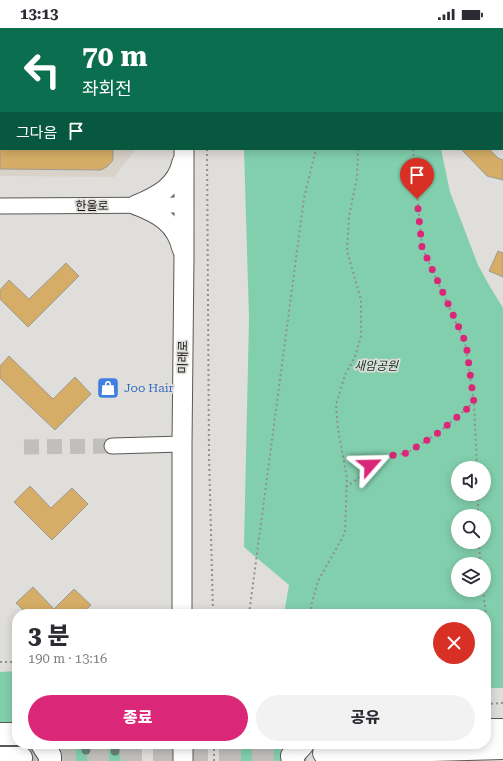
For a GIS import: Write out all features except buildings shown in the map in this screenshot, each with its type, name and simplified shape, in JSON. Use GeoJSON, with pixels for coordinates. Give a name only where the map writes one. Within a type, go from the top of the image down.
{"type":"FeatureCollection","features":[{"type":"Feature","properties":{"kind":"highway"},"geometry":{"type":"LineString","coordinates":[[491,730],[503,730]]}},
{"type":"Feature","properties":{"kind":"highway"},"geometry":{"type":"LineString","coordinates":[[0,734],[12,734]]}},
{"type":"Feature","properties":{"kind":"highway"},"geometry":{"type":"LineString","coordinates":[[491,748],[503,748]]}},
{"type":"Feature","properties":{"kind":"highway"},"geometry":{"type":"LineString","coordinates":[[45,749],[50,756],[50,761]]}},
{"type":"Feature","properties":{"kind":"highway"},"geometry":{"type":"LineString","coordinates":[[292,761],[292,756],[298,749]]}},
{"type":"Feature","properties":{"kind":"highway"},"geometry":{"type":"LineString","coordinates":[[324,753],[467,749]]}},
{"type":"Feature","properties":{"kind":"main road","name":"미래로"},"geometry":{"type":"LineString","coordinates":[[182,609],[184,152]]}},
{"type":"Feature","properties":{"kind":"main road"},"geometry":{"type":"LineString","coordinates":[[136,205],[152,199],[164,192],[174,181],[180,169],[184,152]]}},
{"type":"Feature","properties":{"kind":"main road"},"geometry":{"type":"LineString","coordinates":[[136,205],[163,218],[174,229],[180,241],[184,256]]}},
{"type":"Feature","properties":{"kind":"main road"},"geometry":{"type":"LineString","coordinates":[[183,749],[183,761]]}},
{"type":"Feature","properties":{"kind":"street","name":"한울로"},"geometry":{"type":"LineString","coordinates":[[0,206],[184,205]]}},
{"type":"Feature","properties":{"kind":"street"},"geometry":{"type":"LineString","coordinates":[[112,446],[182,444]]}},
{"type":"Feature","properties":{"kind":"path"},"geometry":{"type":"LineString","coordinates":[[207,150],[209,454],[213,609]]}},
{"type":"Feature","properties":{"kind":"path"},"geometry":{"type":"LineString","coordinates":[[250,609],[304,198],[316,150]]}},
{"type":"Feature","properties":{"kind":"path"},"geometry":{"type":"LineString","coordinates":[[311,609],[318,581],[345,533],[347,478],[338,429],[336,404],[345,375],[361,336],[361,300],[347,251],[349,216],[357,178],[358,150]]}},
{"type":"Feature","properties":{"kind":"path"},"geometry":{"type":"LineString","coordinates":[[413,150],[422,247],[466,343],[474,403],[477,461]]}},
{"type":"Feature","properties":{"kind":"path"},"geometry":{"type":"LineString","coordinates":[[346,487],[360,477],[370,465],[388,456],[407,453],[438,433],[474,403]]}},
{"type":"Feature","properties":{"kind":"path"},"geometry":{"type":"LineString","coordinates":[[484,597],[485,609]]}},
{"type":"Feature","properties":{"kind":"path"},"geometry":{"type":"LineString","coordinates":[[0,662],[12,662]]}},
{"type":"Feature","properties":{"kind":"path"},"geometry":{"type":"LineString","coordinates":[[491,704],[503,703]]}},
{"type":"Feature","properties":{"kind":"path"},"geometry":{"type":"LineString","coordinates":[[214,749],[214,761]]}},
{"type":"Feature","properties":{"kind":"shaded area"},"geometry":{"type":"Polygon","coordinates":[[[0,150],[135,150],[114,177],[0,176],[0,150]]]}},
{"type":"Feature","properties":{"kind":"green space","name":"새암공원"},"geometry":{"type":"Polygon","coordinates":[[[244,150],[441,150],[450,192],[478,265],[503,308],[503,688],[491,688],[491,609],[285,609],[289,585],[244,547],[249,318],[244,150]]]}},
{"type":"Feature","properties":{"kind":"green space"},"geometry":{"type":"Polygon","coordinates":[[[12,671],[12,725],[0,725],[0,672],[12,671]]]}},
{"type":"Feature","properties":{"kind":"green space"},"geometry":{"type":"Polygon","coordinates":[[[53,749],[137,749],[138,761],[57,761],[53,749]]]}},
{"type":"Feature","properties":{"kind":"green space"},"geometry":{"type":"Polygon","coordinates":[[[222,749],[285,749],[284,761],[222,761],[222,749]]]}},
{"type":"Feature","properties":{"kind":"tunnel"},"geometry":{"type":"LineString","coordinates":[[24,447],[112,446]]}},
{"type":"Feature","properties":{"kind":"tunnel"},"geometry":{"type":"LineString","coordinates":[[21,758],[324,753]]}},
{"type":"Feature","properties":{"kind":"place","name":"Joo Hair"},"geometry":{"type":"Point","coordinates":[108,388]}},
{"type":"Feature","properties":{"kind":"route"},"geometry":{"type":"LineString","coordinates":[[370,465],[388,456],[407,453],[438,433],[474,403],[466,343],[422,247],[417,199]]}}]}
